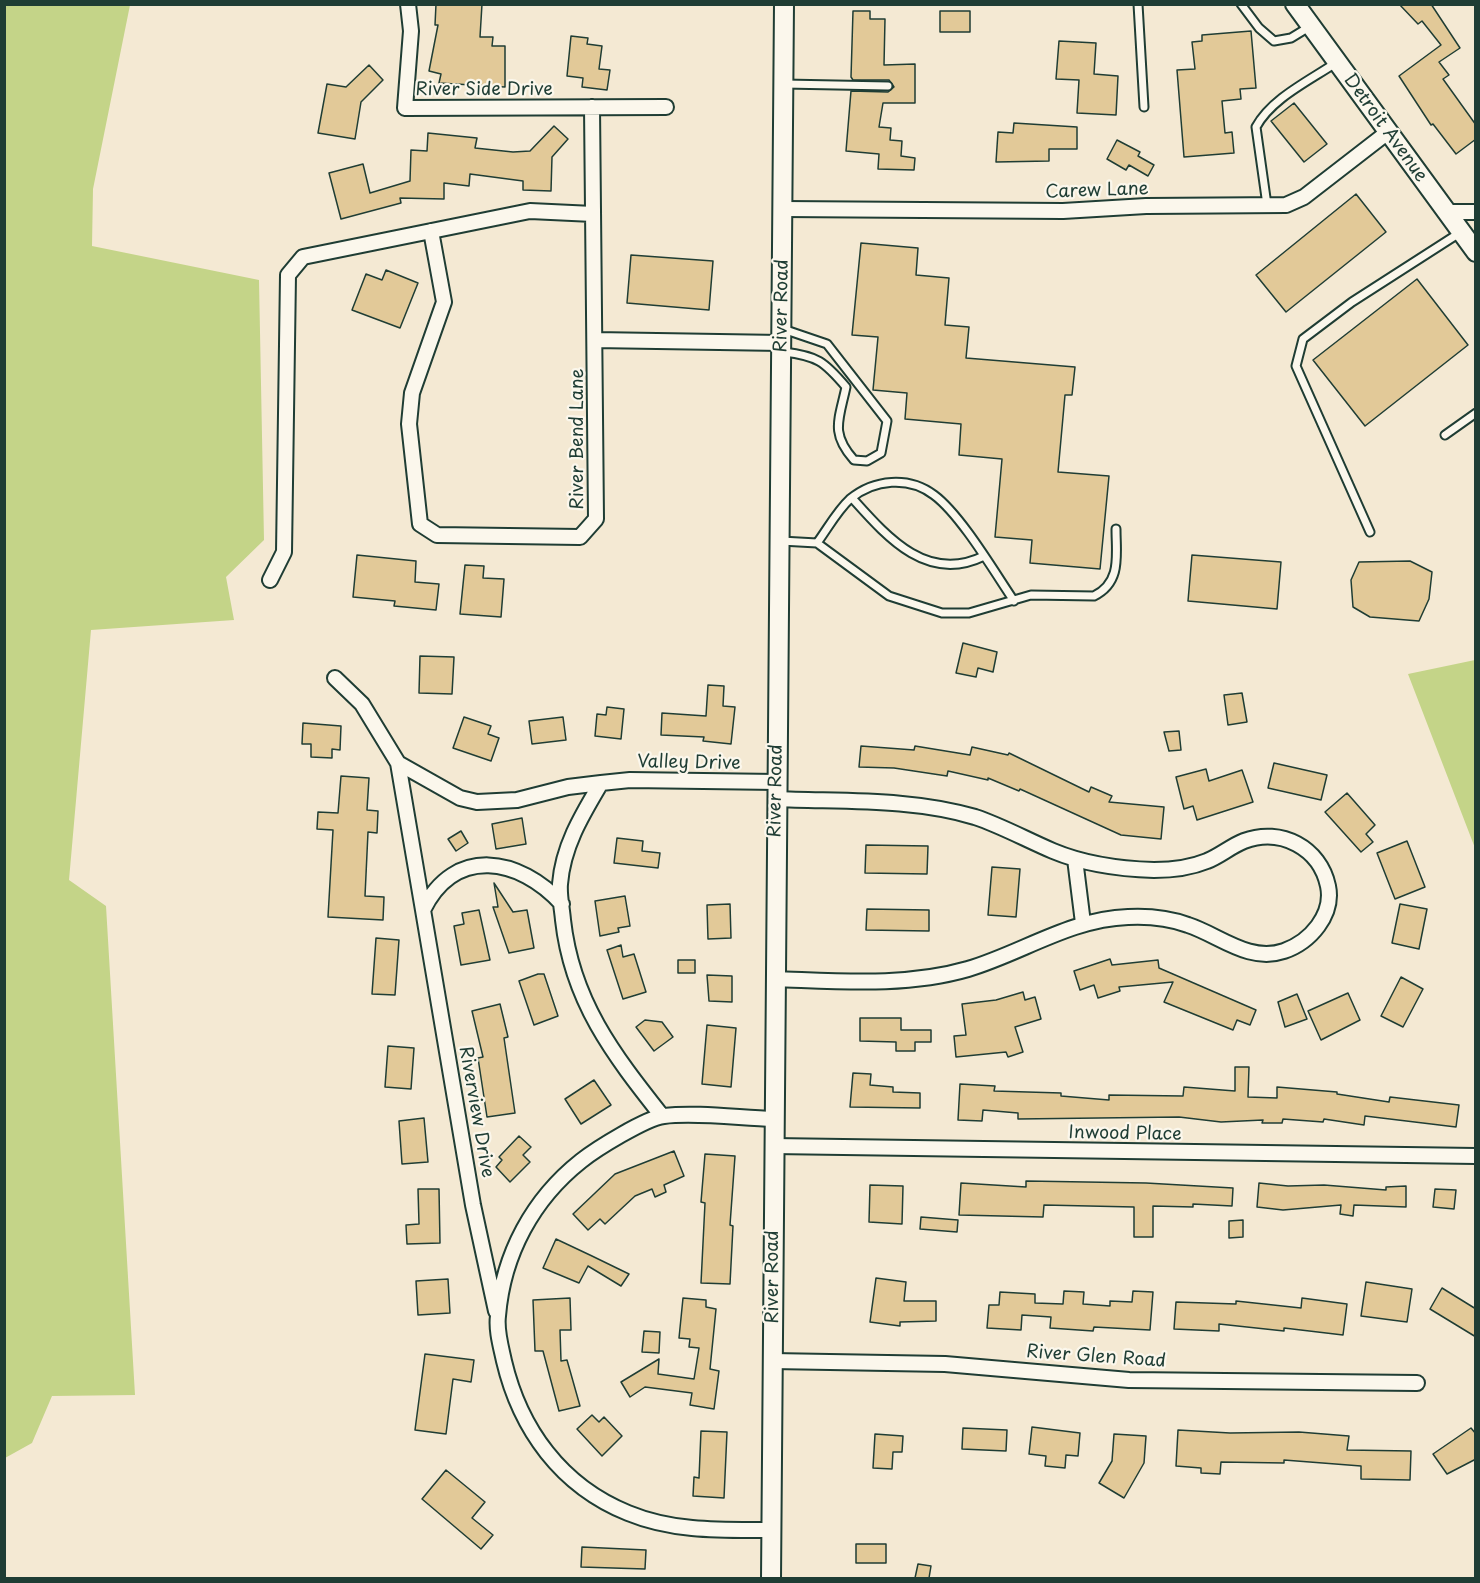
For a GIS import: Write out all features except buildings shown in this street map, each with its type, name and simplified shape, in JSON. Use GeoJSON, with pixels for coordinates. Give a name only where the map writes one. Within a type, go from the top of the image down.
{"type":"FeatureCollection","features":[{"type":"Feature","properties":{"kind":"street","name":"River Side Drive"},"geometry":{"type":"LineString","coordinates":[[408,4],[411,31],[405,108],[666,107]]}},
{"type":"Feature","properties":{"kind":"street","name":"River Road"},"geometry":{"type":"LineString","coordinates":[[771,1578],[784,4]]}},
{"type":"Feature","properties":{"kind":"street","name":"Detroit Avenue"},"geometry":{"type":"LineString","coordinates":[[1295,4],[1476,252]]}},
{"type":"Feature","properties":{"kind":"street","name":"River Bend Lane"},"geometry":{"type":"LineString","coordinates":[[431,231],[444,302],[412,393],[409,424],[420,524],[437,535],[580,537],[596,519],[592,107]]}},
{"type":"Feature","properties":{"kind":"street","name":"Carew Lane"},"geometry":{"type":"LineString","coordinates":[[783,209],[1063,211],[1146,206],[1286,205],[1304,197],[1388,132]]}},
{"type":"Feature","properties":{"kind":"street"},"geometry":{"type":"LineString","coordinates":[[270,580],[284,552],[288,275],[303,257],[530,211],[593,214]]}},
{"type":"Feature","properties":{"kind":"street"},"geometry":{"type":"LineString","coordinates":[[1446,212],[1476,212]]}},
{"type":"Feature","properties":{"kind":"street"},"geometry":{"type":"LineString","coordinates":[[595,340],[781,341]]}},
{"type":"Feature","properties":{"kind":"street","name":"Riverview Drive"},"geometry":{"type":"LineString","coordinates":[[335,678],[362,704],[398,764],[473,1205],[509,1383],[528,1427],[537,1442],[573,1480],[607,1503],[654,1522],[707,1530],[771,1530]]}},
{"type":"Feature","properties":{"kind":"street","name":"Valley Drive"},"geometry":{"type":"LineString","coordinates":[[398,764],[460,798],[477,802],[497,803],[568,787],[630,780],[777,790],[936,808],[976,818],[1075,859],[1109,866],[1172,870],[1211,860],[1242,842],[1274,836],[1290,839],[1314,857],[1323,870],[1329,895],[1321,921],[1311,935],[1298,945],[1271,954],[1254,954],[1239,949],[1211,933],[1163,919],[1112,917],[1083,923]]}},
{"type":"Feature","properties":{"kind":"street"},"geometry":{"type":"LineString","coordinates":[[601,783],[572,836],[560,885],[565,939],[589,1011],[615,1057],[662,1116]]}},
{"type":"Feature","properties":{"kind":"street"},"geometry":{"type":"LineString","coordinates":[[775,979],[839,982],[940,974],[967,969],[1018,951],[1083,923],[1075,859]]}},
{"type":"Feature","properties":{"kind":"street"},"geometry":{"type":"LineString","coordinates":[[423,910],[437,887],[451,875],[465,868],[484,865],[517,870],[535,880],[562,904]]}},
{"type":"Feature","properties":{"kind":"street"},"geometry":{"type":"LineString","coordinates":[[497,1318],[503,1281],[512,1253],[549,1190],[591,1152],[662,1116],[773,1119]]}},
{"type":"Feature","properties":{"kind":"street","name":"Inwood Place"},"geometry":{"type":"LineString","coordinates":[[773,1146],[1476,1156]]}},
{"type":"Feature","properties":{"kind":"street","name":"River Glen Road"},"geometry":{"type":"LineString","coordinates":[[772,1361],[945,1364],[1129,1380],[1418,1383]]}},
{"type":"Feature","properties":{"kind":"lane"},"geometry":{"type":"LineString","coordinates":[[1138,4],[1144,106]]}},
{"type":"Feature","properties":{"kind":"lane"},"geometry":{"type":"LineString","coordinates":[[1241,4],[1259,28],[1274,41],[1291,38],[1311,25]]}},
{"type":"Feature","properties":{"kind":"lane"},"geometry":{"type":"LineString","coordinates":[[1267,205],[1256,127],[1262,116],[1278,102],[1337,62]]}},
{"type":"Feature","properties":{"kind":"lane"},"geometry":{"type":"LineString","coordinates":[[784,84],[888,86]]}},
{"type":"Feature","properties":{"kind":"lane"},"geometry":{"type":"LineString","coordinates":[[1370,532],[1296,366],[1297,352],[1303,339],[1352,302],[1461,232]]}},
{"type":"Feature","properties":{"kind":"lane"},"geometry":{"type":"LineString","coordinates":[[781,341],[827,344],[887,421],[881,453],[867,461],[854,460],[840,444],[838,422],[846,387],[824,361],[781,341]]}},
{"type":"Feature","properties":{"kind":"lane"},"geometry":{"type":"LineString","coordinates":[[1445,435],[1476,413]]}},
{"type":"Feature","properties":{"kind":"lane"},"geometry":{"type":"LineString","coordinates":[[817,543],[852,498],[879,483],[897,482],[916,486],[934,495],[984,556],[1014,601]]}},
{"type":"Feature","properties":{"kind":"lane"},"geometry":{"type":"LineString","coordinates":[[852,498],[885,534],[915,556],[954,565],[984,556]]}},
{"type":"Feature","properties":{"kind":"lane"},"geometry":{"type":"LineString","coordinates":[[779,541],[817,543],[889,596],[942,613],[969,613],[1031,595],[1094,596],[1102,592],[1108,588],[1116,573],[1116,529]]}},
{"type":"Feature","properties":{"kind":"green space"},"geometry":{"type":"Polygon","coordinates":[[[5,4],[130,5],[93,189],[92,246],[259,280],[264,540],[226,577],[234,620],[91,630],[69,880],[106,906],[135,1395],[52,1396],[32,1443],[5,1458],[5,4]]]}},
{"type":"Feature","properties":{"kind":"green space"},"geometry":{"type":"Polygon","coordinates":[[[1476,660],[1475,848],[1408,674],[1476,660]]]}}]}
